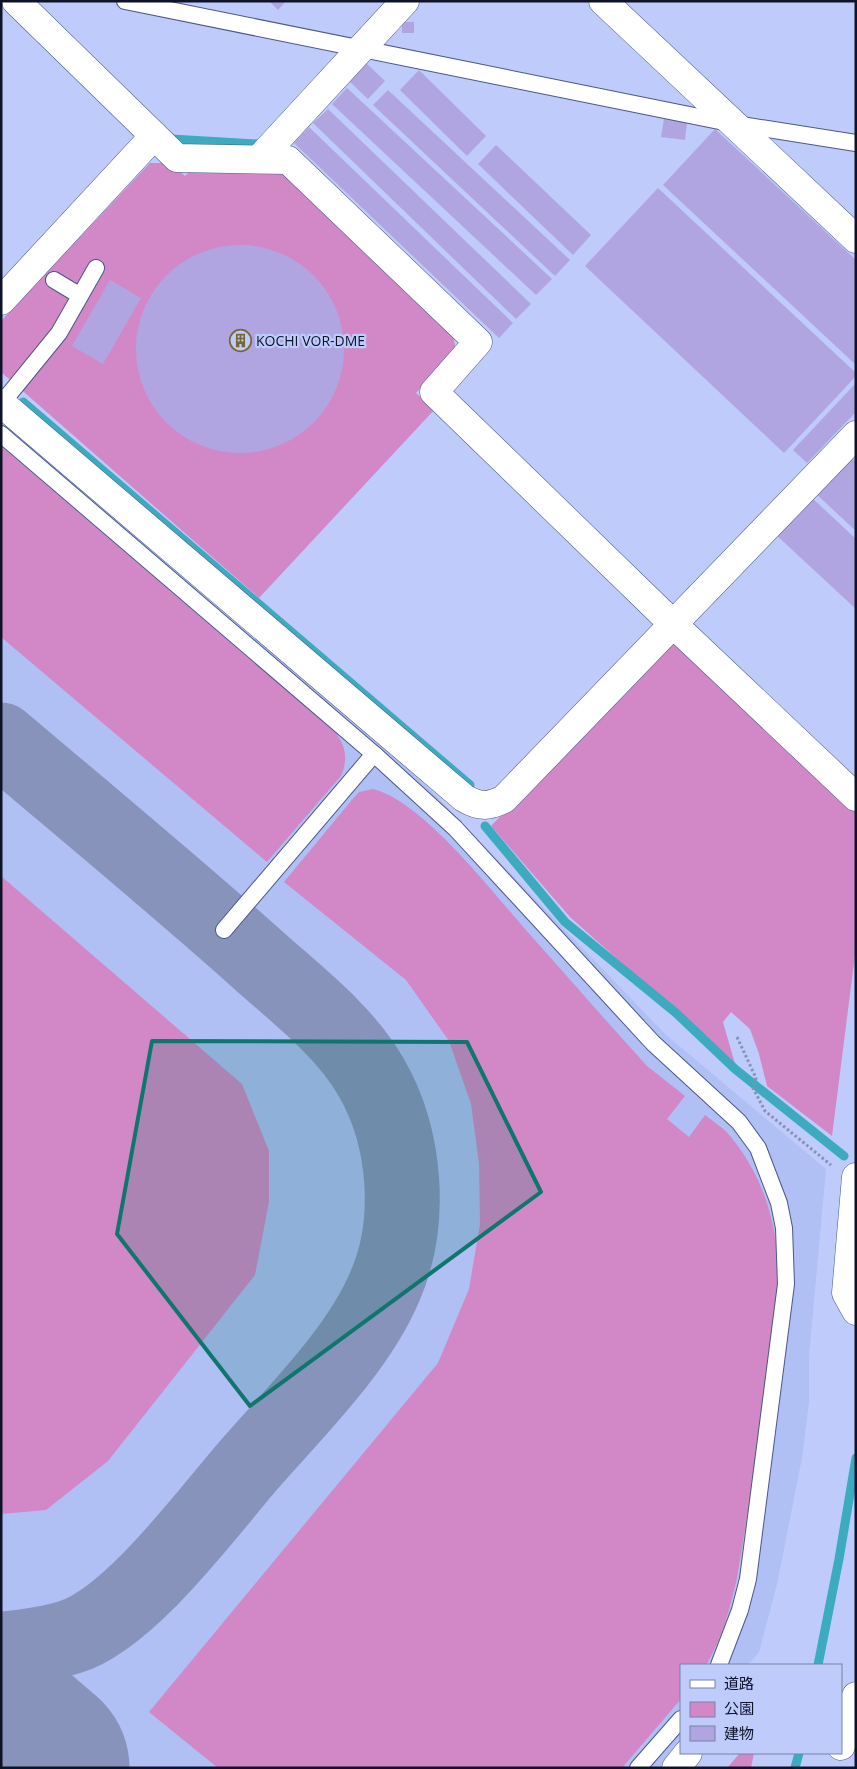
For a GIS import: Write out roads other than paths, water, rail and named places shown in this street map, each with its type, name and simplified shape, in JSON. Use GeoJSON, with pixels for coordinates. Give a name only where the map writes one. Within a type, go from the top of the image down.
{"type":"FeatureCollection","features":[{"type":"Feature","properties":{"kind":"street"},"geometry":{"type":"LineString","coordinates":[[16,1],[177,158],[288,160],[478,342],[434,392],[856,798]]}},
{"type":"Feature","properties":{"kind":"street"},"geometry":{"type":"LineString","coordinates":[[260,158],[405,1]]}},
{"type":"Feature","properties":{"kind":"street"},"geometry":{"type":"LineString","coordinates":[[603,1],[729,122],[856,239]]}},
{"type":"Feature","properties":{"kind":"street"},"geometry":{"type":"LineString","coordinates":[[1,301],[154,136]]}},
{"type":"Feature","properties":{"kind":"street"},"geometry":{"type":"LineString","coordinates":[[1,403],[456,791],[476,805],[490,806],[504,799],[672,623],[856,435]]}},
{"type":"Feature","properties":{"kind":"street"},"geometry":{"type":"LineString","coordinates":[[855,1311],[846,1293],[856,1177]]}},
{"type":"Feature","properties":{"kind":"street"},"geometry":{"type":"LineString","coordinates":[[842,1695],[856,1696],[842,1743]]}},
{"type":"Feature","properties":{"kind":"street"},"geometry":{"type":"LineString","coordinates":[[676,1768],[687,1754]]}},
{"type":"Feature","properties":{"kind":"street"},"geometry":{"type":"LineString","coordinates":[[834,1768],[839,1754]]}},
{"type":"Feature","properties":{"kind":"lane"},"geometry":{"type":"LineString","coordinates":[[126,1],[729,122],[856,143]]}},
{"type":"Feature","properties":{"kind":"lane"},"geometry":{"type":"LineString","coordinates":[[1,403],[59,333],[96,268]]}},
{"type":"Feature","properties":{"kind":"lane"},"geometry":{"type":"LineString","coordinates":[[54,280],[79,295]]}},
{"type":"Feature","properties":{"kind":"lane"},"geometry":{"type":"LineString","coordinates":[[1,434],[374,754],[455,828],[653,1043],[739,1122],[758,1148],[770,1174],[784,1228],[786,1255],[784,1308],[748,1579],[738,1617],[719,1664]]}},
{"type":"Feature","properties":{"kind":"lane"},"geometry":{"type":"LineString","coordinates":[[224,930],[374,754]]}},
{"type":"Feature","properties":{"kind":"lane"},"geometry":{"type":"LineString","coordinates":[[638,1768],[680,1720]]}},
{"type":"Feature","properties":{"kind":"waterway"},"geometry":{"type":"LineString","coordinates":[[171,139],[257,144]]}},
{"type":"Feature","properties":{"kind":"waterway"},"geometry":{"type":"LineString","coordinates":[[23,402],[470,785]]}},
{"type":"Feature","properties":{"kind":"waterway"},"geometry":{"type":"LineString","coordinates":[[485,826],[565,922],[676,1013],[735,1069],[844,1156]]}},
{"type":"Feature","properties":{"kind":"waterway"},"geometry":{"type":"LineString","coordinates":[[818,1664],[839,1559],[856,1458]]}},
{"type":"Feature","properties":{"kind":"waterway"},"geometry":{"type":"LineString","coordinates":[[795,1768],[799,1754]]}},
{"type":"Feature","properties":{"kind":"place","name":"KOCHI VOR-DME"},"geometry":{"type":"Point","coordinates":[240,341]}}]}
